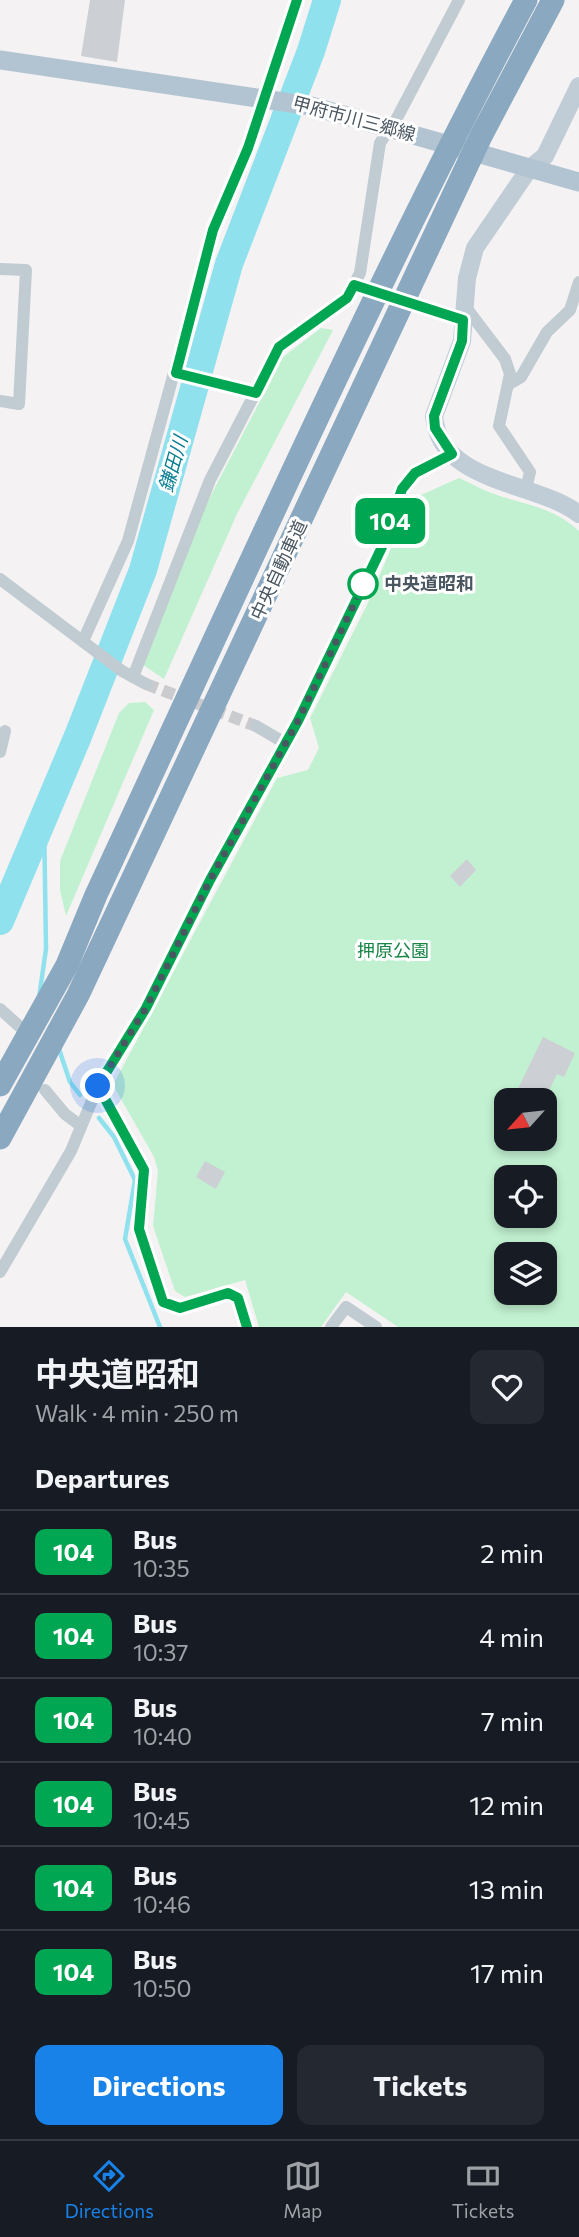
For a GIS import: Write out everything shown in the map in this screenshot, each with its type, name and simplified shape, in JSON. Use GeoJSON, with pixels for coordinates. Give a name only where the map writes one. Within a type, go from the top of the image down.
{"type":"FeatureCollection","features":[{"type":"Feature","properties":{"kind":"highway","name":"中央自動車道"},"geometry":{"type":"LineString","coordinates":[[0,1085],[24,1030],[72,953],[369,311],[457,129],[526,0]]}},
{"type":"Feature","properties":{"kind":"highway","name":"中央自動車道"},"geometry":{"type":"LineString","coordinates":[[0,1138],[43,1078],[85,978],[481,136],[553,0]]}},
{"type":"Feature","properties":{"kind":"main road","name":"甲府市川三郷線"},"geometry":{"type":"LineString","coordinates":[[0,60],[267,97],[311,106],[579,182]]}},
{"type":"Feature","properties":{"kind":"street"},"geometry":{"type":"LineString","coordinates":[[86,644],[128,541],[213,230],[267,97],[297,0]]}},
{"type":"Feature","properties":{"kind":"street"},"geometry":{"type":"LineString","coordinates":[[127,674],[210,480],[279,347],[347,298],[360,273],[380,143],[459,0]]}},
{"type":"Feature","properties":{"kind":"street"},"geometry":{"type":"LineString","coordinates":[[579,86],[545,156],[529,169],[475,248],[462,341],[434,416],[435,428],[452,454],[481,473],[551,498],[579,514]]}},
{"type":"Feature","properties":{"kind":"street"},"geometry":{"type":"LineString","coordinates":[[0,269],[26,270],[19,404],[0,401]]}},
{"type":"Feature","properties":{"kind":"street"},"geometry":{"type":"LineString","coordinates":[[509,384],[521,377],[547,332],[570,310],[579,282]]}},
{"type":"Feature","properties":{"kind":"street"},"geometry":{"type":"LineString","coordinates":[[354,285],[464,312],[505,359],[510,374],[499,426],[530,472],[526,489]]}},
{"type":"Feature","properties":{"kind":"street"},"geometry":{"type":"LineString","coordinates":[[176,373],[256,393]]}},
{"type":"Feature","properties":{"kind":"street"},"geometry":{"type":"LineString","coordinates":[[0,1272],[71,1151],[98,1086],[146,1008],[210,880],[285,743],[382,547],[402,489],[415,473],[452,454]]}},
{"type":"Feature","properties":{"kind":"street"},"geometry":{"type":"LineString","coordinates":[[0,579],[127,674],[146,684]]}},
{"type":"Feature","properties":{"kind":"street"},"geometry":{"type":"LineString","coordinates":[[256,726],[285,743]]}},
{"type":"Feature","properties":{"kind":"street"},"geometry":{"type":"LineString","coordinates":[[0,752],[5,731]]}},
{"type":"Feature","properties":{"kind":"street"},"geometry":{"type":"LineString","coordinates":[[0,1009],[24,1030]]}},
{"type":"Feature","properties":{"kind":"street"},"geometry":{"type":"LineString","coordinates":[[43,1078],[65,1114],[81,1126]]}},
{"type":"Feature","properties":{"kind":"street"},"geometry":{"type":"LineString","coordinates":[[98,1086],[144,1170],[139,1229],[163,1302],[180,1308],[228,1293],[238,1298],[247,1327]]}},
{"type":"Feature","properties":{"kind":"street"},"geometry":{"type":"LineString","coordinates":[[331,1327],[346,1307],[376,1327]]}},
{"type":"Feature","properties":{"kind":"green space"},"geometry":{"type":"Polygon","coordinates":[[[321,328],[333,330],[237,514],[164,679],[143,665],[196,524],[283,357],[321,328]]]}},
{"type":"Feature","properties":{"kind":"green space","name":"押原公園"},"geometry":{"type":"Polygon","coordinates":[[[459,478],[490,492],[549,512],[579,531],[579,1327],[398,1327],[346,1292],[321,1327],[259,1327],[245,1280],[185,1297],[175,1291],[153,1226],[158,1171],[154,1157],[113,1085],[277,778],[308,770],[319,748],[310,718],[367,605],[412,499],[459,478]]]}},
{"type":"Feature","properties":{"kind":"green space"},"geometry":{"type":"Polygon","coordinates":[[[145,702],[154,710],[66,916],[60,890],[60,861],[119,713],[129,703],[145,702]]]}},
{"type":"Feature","properties":{"kind":"building"},"geometry":{"type":"Polygon","coordinates":[[[90,0],[125,0],[117,62],[81,56],[90,0]]]}},
{"type":"Feature","properties":{"kind":"building"},"geometry":{"type":"Polygon","coordinates":[[[467,859],[476,870],[460,887],[450,876],[467,859]]]}},
{"type":"Feature","properties":{"kind":"building"},"geometry":{"type":"Polygon","coordinates":[[[543,1037],[575,1053],[564,1077],[557,1074],[550,1088],[518,1088],[543,1037]]]}},
{"type":"Feature","properties":{"kind":"building"},"geometry":{"type":"Polygon","coordinates":[[[205,1161],[225,1172],[216,1189],[196,1177],[205,1161]]]}},
{"type":"Feature","properties":{"kind":"waterway","name":"鎌田川"},"geometry":{"type":"LineString","coordinates":[[0,921],[78,736],[143,570],[229,264],[311,51],[327,0]]}},
{"type":"Feature","properties":{"kind":"waterway"},"geometry":{"type":"LineString","coordinates":[[39,998],[46,949],[44,817]]}},
{"type":"Feature","properties":{"kind":"waterway"},"geometry":{"type":"LineString","coordinates":[[59,1049],[70,1082],[80,1095]]}},
{"type":"Feature","properties":{"kind":"waterway"},"geometry":{"type":"LineString","coordinates":[[99,1118],[114,1137],[135,1180],[125,1239],[160,1327]]}},
{"type":"Feature","properties":{"kind":"tunnel"},"geometry":{"type":"LineString","coordinates":[[146,684],[256,726]]}},
{"type":"Feature","properties":{"kind":"bus line","name":"104"},"geometry":{"type":"LineString","coordinates":[[247,1327],[238,1298],[228,1293],[180,1308],[163,1302],[139,1229],[144,1170],[98,1086],[146,1008],[210,880],[298,721],[382,547],[402,489],[415,473],[452,454],[435,428],[434,416],[462,341],[463,320],[354,285],[347,298],[279,347],[256,393],[176,373],[213,230],[248,148],[297,0]]}},
{"type":"Feature","properties":{"kind":"place","name":"中央道昭和"},"geometry":{"type":"Point","coordinates":[363,584]}},
{"type":"Feature","properties":{"kind":"route"},"geometry":{"type":"LineString","coordinates":[[98,1086],[146,1008],[210,880],[298,721],[366,579],[363,584]]}}]}
